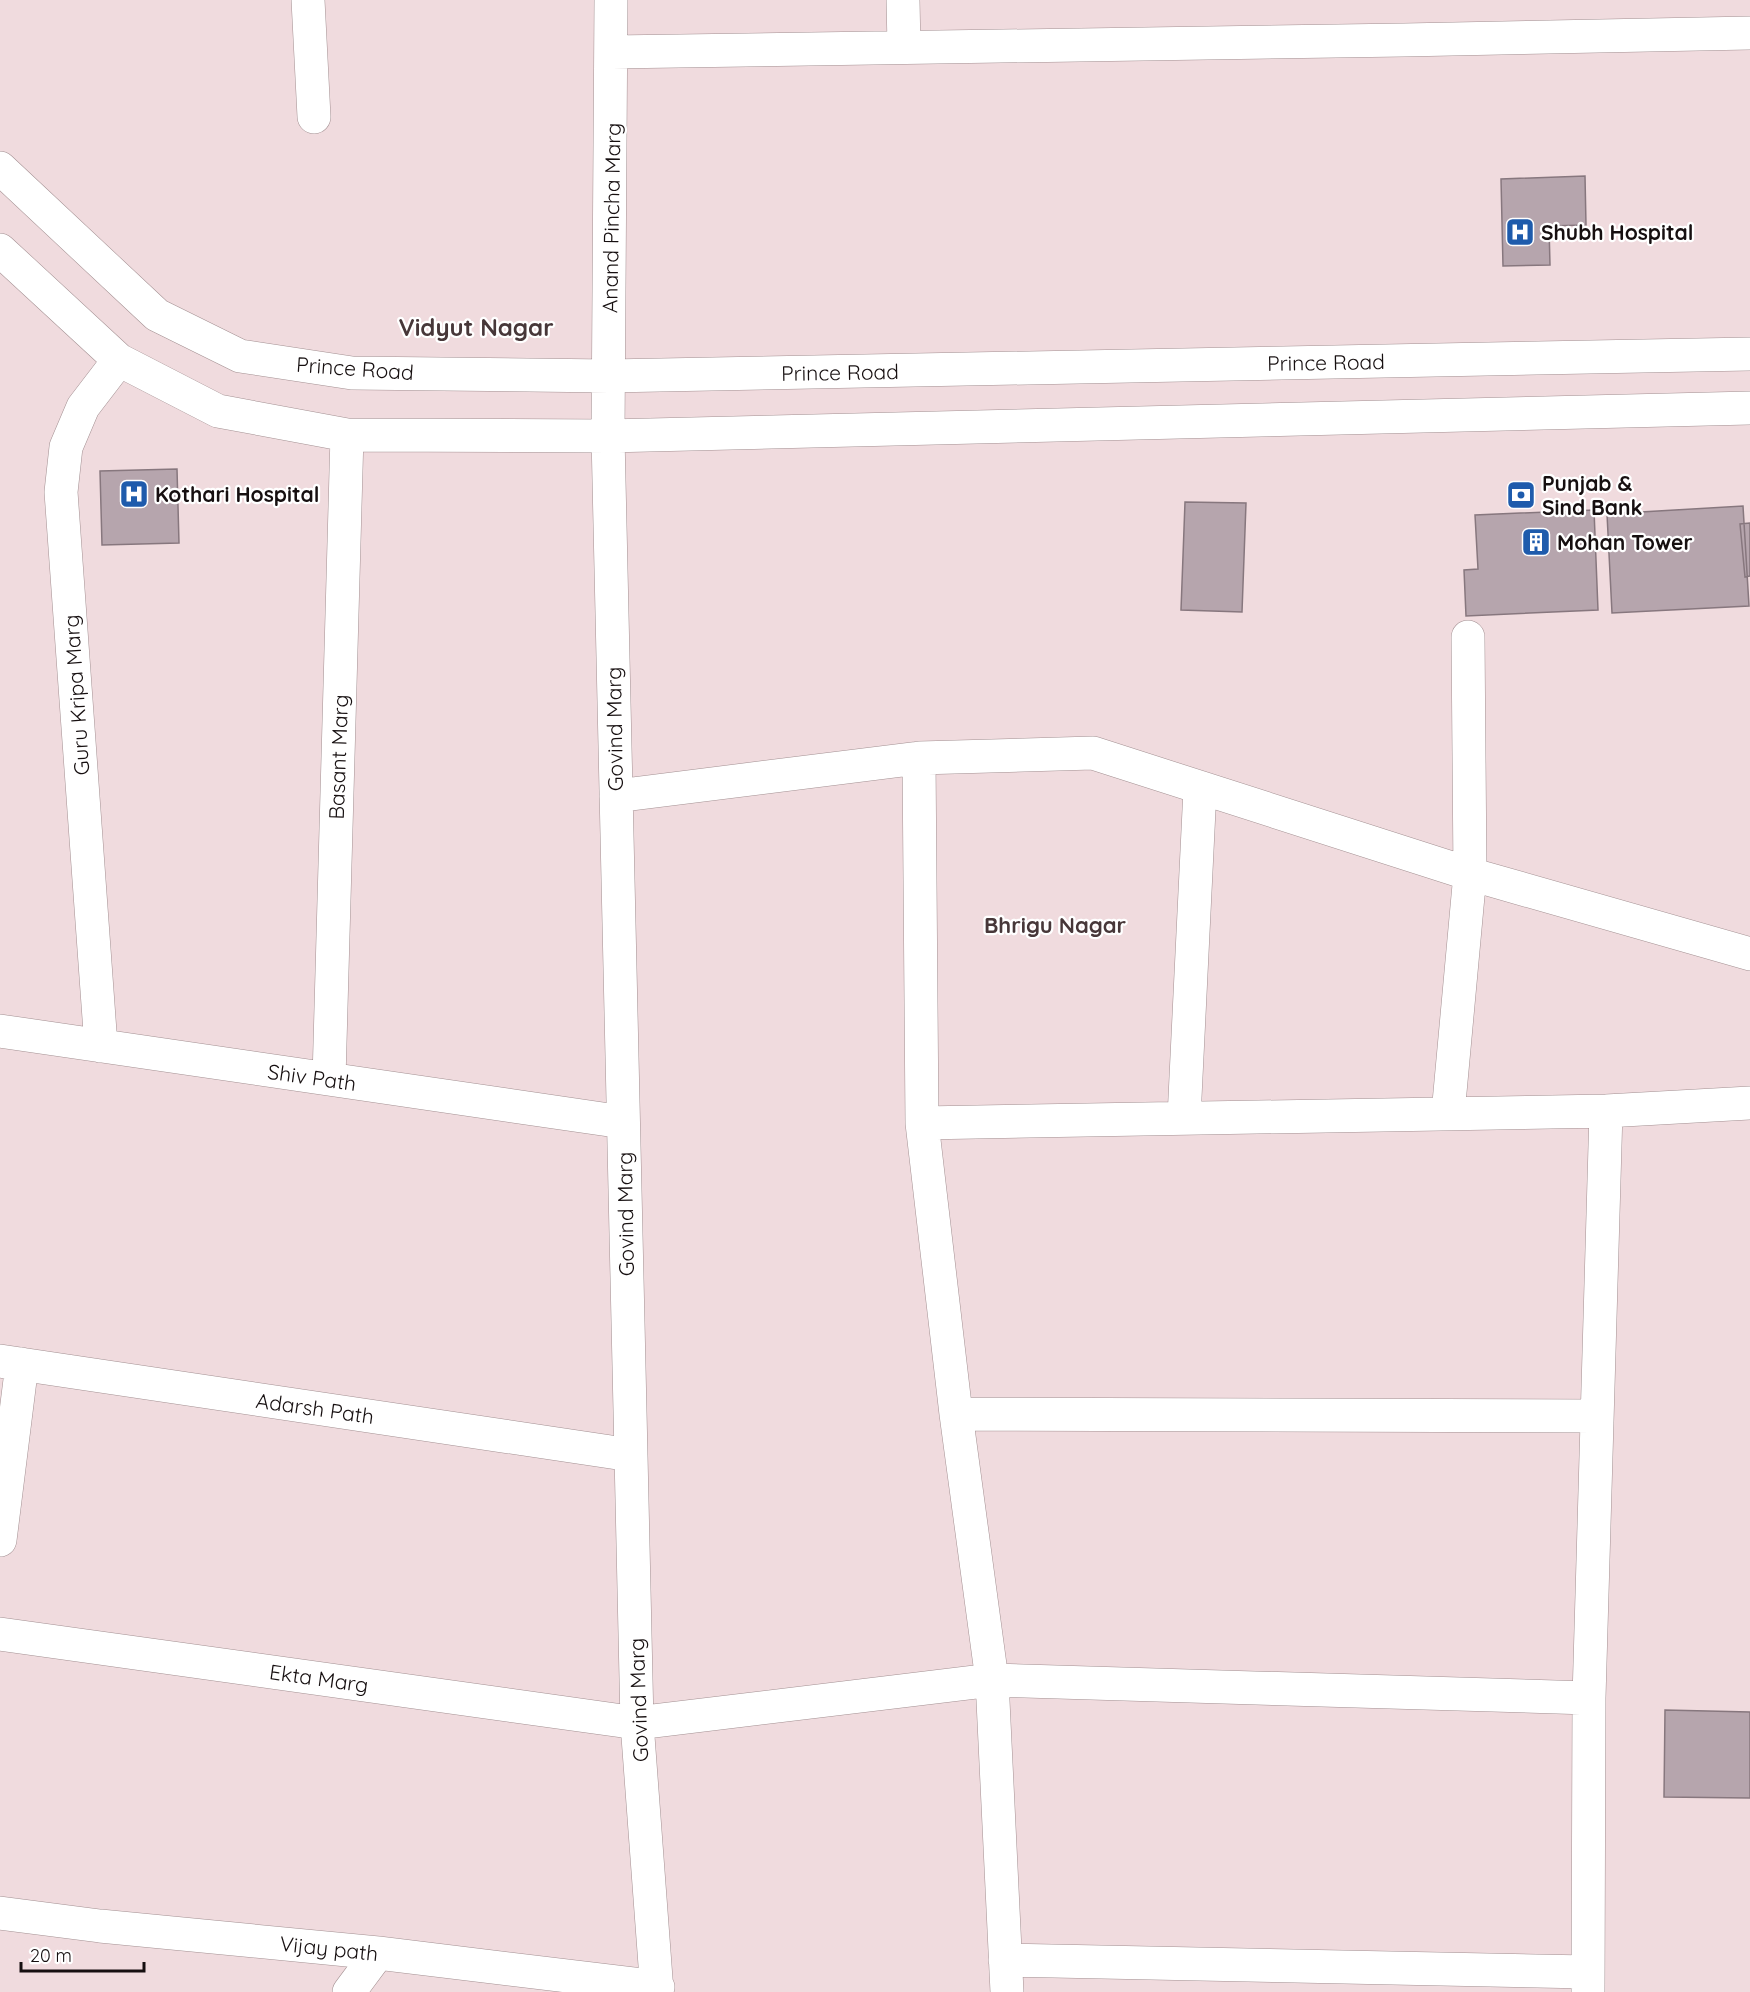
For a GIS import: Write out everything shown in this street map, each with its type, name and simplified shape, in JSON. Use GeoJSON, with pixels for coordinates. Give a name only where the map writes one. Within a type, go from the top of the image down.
{"type":"FeatureCollection","features":[{"type":"Feature","properties":{"kind":"street"},"geometry":{"type":"LineString","coordinates":[[308,0],[314,117]]}},
{"type":"Feature","properties":{"kind":"street","name":"Anand Pincha Marg"},"geometry":{"type":"LineString","coordinates":[[608,436],[611,0]]}},
{"type":"Feature","properties":{"kind":"street"},"geometry":{"type":"LineString","coordinates":[[903,0],[904,47]]}},
{"type":"Feature","properties":{"kind":"street"},"geometry":{"type":"LineString","coordinates":[[612,52],[1750,33]]}},
{"type":"Feature","properties":{"kind":"street","name":"Prince Road"},"geometry":{"type":"LineString","coordinates":[[0,168],[157,315],[240,356],[352,373],[609,376],[1750,354]]}},
{"type":"Feature","properties":{"kind":"street"},"geometry":{"type":"LineString","coordinates":[[0,250],[119,360],[218,411],[347,435],[608,436],[1750,408]]}},
{"type":"Feature","properties":{"kind":"street","name":"Guru Kripa Marg"},"geometry":{"type":"LineString","coordinates":[[101,1046],[61,492],[66,447],[83,407],[119,360]]}},
{"type":"Feature","properties":{"kind":"street","name":"Basant Marg"},"geometry":{"type":"LineString","coordinates":[[329,1079],[347,435]]}},
{"type":"Feature","properties":{"kind":"street","name":"Govind Marg"},"geometry":{"type":"LineString","coordinates":[[608,436],[638,1723],[658,1990]]}},
{"type":"Feature","properties":{"kind":"street"},"geometry":{"type":"LineString","coordinates":[[1448,1114],[1470,874],[1468,638]]}},
{"type":"Feature","properties":{"kind":"street"},"geometry":{"type":"LineString","coordinates":[[616,796],[919,758],[1093,753],[1470,874],[1750,954]]}},
{"type":"Feature","properties":{"kind":"street"},"geometry":{"type":"LineString","coordinates":[[919,758],[922,1123],[956,1414],[992,1680],[1006,1976],[1588,1982],[1589,1698],[1606,1111]]}},
{"type":"Feature","properties":{"kind":"street"},"geometry":{"type":"LineString","coordinates":[[1184,1118],[1200,789]]}},
{"type":"Feature","properties":{"kind":"street","name":"Shiv Path"},"geometry":{"type":"LineString","coordinates":[[0,1031],[623,1122]]}},
{"type":"Feature","properties":{"kind":"street"},"geometry":{"type":"LineString","coordinates":[[922,1123],[1606,1111],[1750,1102]]}},
{"type":"Feature","properties":{"kind":"street"},"geometry":{"type":"LineString","coordinates":[[0,1540],[11,1363]]}},
{"type":"Feature","properties":{"kind":"street","name":"Adarsh Path"},"geometry":{"type":"LineString","coordinates":[[11,1363],[631,1455]]}},
{"type":"Feature","properties":{"kind":"street"},"geometry":{"type":"LineString","coordinates":[[956,1414],[1596,1416]]}},
{"type":"Feature","properties":{"kind":"street","name":"Ekta Marg"},"geometry":{"type":"LineString","coordinates":[[0,1634],[638,1723],[992,1680],[1589,1698]]}},
{"type":"Feature","properties":{"kind":"street","name":"Vijay path"},"geometry":{"type":"LineString","coordinates":[[0,1913],[100,1926],[378,1953],[658,1990]]}},
{"type":"Feature","properties":{"kind":"street"},"geometry":{"type":"LineString","coordinates":[[349,1992],[378,1953]]}},
{"type":"Feature","properties":{"kind":"building"},"geometry":{"type":"Polygon","coordinates":[[[1585,176],[1586,225],[1549,226],[1550,265],[1503,266],[1501,179],[1585,176]]]}},
{"type":"Feature","properties":{"kind":"building"},"geometry":{"type":"Polygon","coordinates":[[[177,469],[179,543],[102,545],[100,471],[177,469]]]}},
{"type":"Feature","properties":{"kind":"building"},"geometry":{"type":"Polygon","coordinates":[[[1185,502],[1246,503],[1242,612],[1181,610],[1185,502]]]}},
{"type":"Feature","properties":{"kind":"building"},"geometry":{"type":"Polygon","coordinates":[[[1743,506],[1749,606],[1612,613],[1607,514],[1743,506]]]}},
{"type":"Feature","properties":{"kind":"building","name":"Mohan Tower"},"geometry":{"type":"Polygon","coordinates":[[[1594,510],[1598,610],[1466,616],[1464,570],[1478,569],[1475,515],[1594,510]]]}},
{"type":"Feature","properties":{"kind":"building"},"geometry":{"type":"Polygon","coordinates":[[[1750,523],[1750,576],[1745,577],[1740,524],[1750,523]]]}},
{"type":"Feature","properties":{"kind":"building"},"geometry":{"type":"Polygon","coordinates":[[[1665,1710],[1750,1712],[1750,1798],[1664,1797],[1665,1710]]]}},
{"type":"Feature","properties":{"kind":"place","name":"Shubh Hospital"},"geometry":{"type":"Point","coordinates":[1520,232]}},
{"type":"Feature","properties":{"kind":"place","name":"Kothari Hospital"},"geometry":{"type":"Point","coordinates":[134,494]}},
{"type":"Feature","properties":{"kind":"place","name":"Punjab & Sind Bank"},"geometry":{"type":"Point","coordinates":[1521,495]}},
{"type":"Feature","properties":{"kind":"place","name":"Mohan Tower"},"geometry":{"type":"Point","coordinates":[1536,542]}},
{"type":"Feature","properties":{"kind":"district","name":"Vidyut Nagar"},"geometry":{"type":"Point","coordinates":[476,327]}},
{"type":"Feature","properties":{"kind":"district","name":"Bhrigu Nagar"},"geometry":{"type":"Point","coordinates":[1055,925]}}]}
